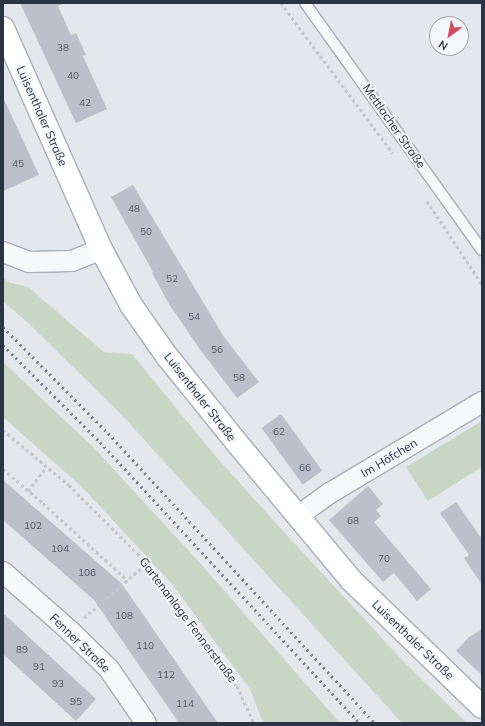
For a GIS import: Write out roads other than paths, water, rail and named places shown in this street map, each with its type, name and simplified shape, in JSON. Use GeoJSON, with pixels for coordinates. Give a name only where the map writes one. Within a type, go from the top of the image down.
{"type":"FeatureCollection","features":[{"type":"Feature","properties":{"kind":"main road","name":"Luisenthaler Straße"},"geometry":{"type":"LineString","coordinates":[[3,28],[101,249],[131,305],[166,355],[351,580],[482,707]]}},
{"type":"Feature","properties":{"kind":"street"},"geometry":{"type":"LineString","coordinates":[[3,252],[29,262],[72,261],[101,249]]}},
{"type":"Feature","properties":{"kind":"street","name":"Im Höfchen"},"geometry":{"type":"LineString","coordinates":[[298,516],[330,493],[482,402]]}},
{"type":"Feature","properties":{"kind":"street","name":"Fenner Straße"},"geometry":{"type":"LineString","coordinates":[[3,572],[70,631],[109,669],[146,723]]}},
{"type":"Feature","properties":{"kind":"lane","name":"Mettlacher Straße"},"geometry":{"type":"LineString","coordinates":[[305,3],[482,250]]}},
{"type":"Feature","properties":{"kind":"railway"},"geometry":{"type":"LineString","coordinates":[[3,327],[108,433],[375,723]]}},
{"type":"Feature","properties":{"kind":"railway"},"geometry":{"type":"LineString","coordinates":[[3,345],[100,442],[359,723]]}}]}
